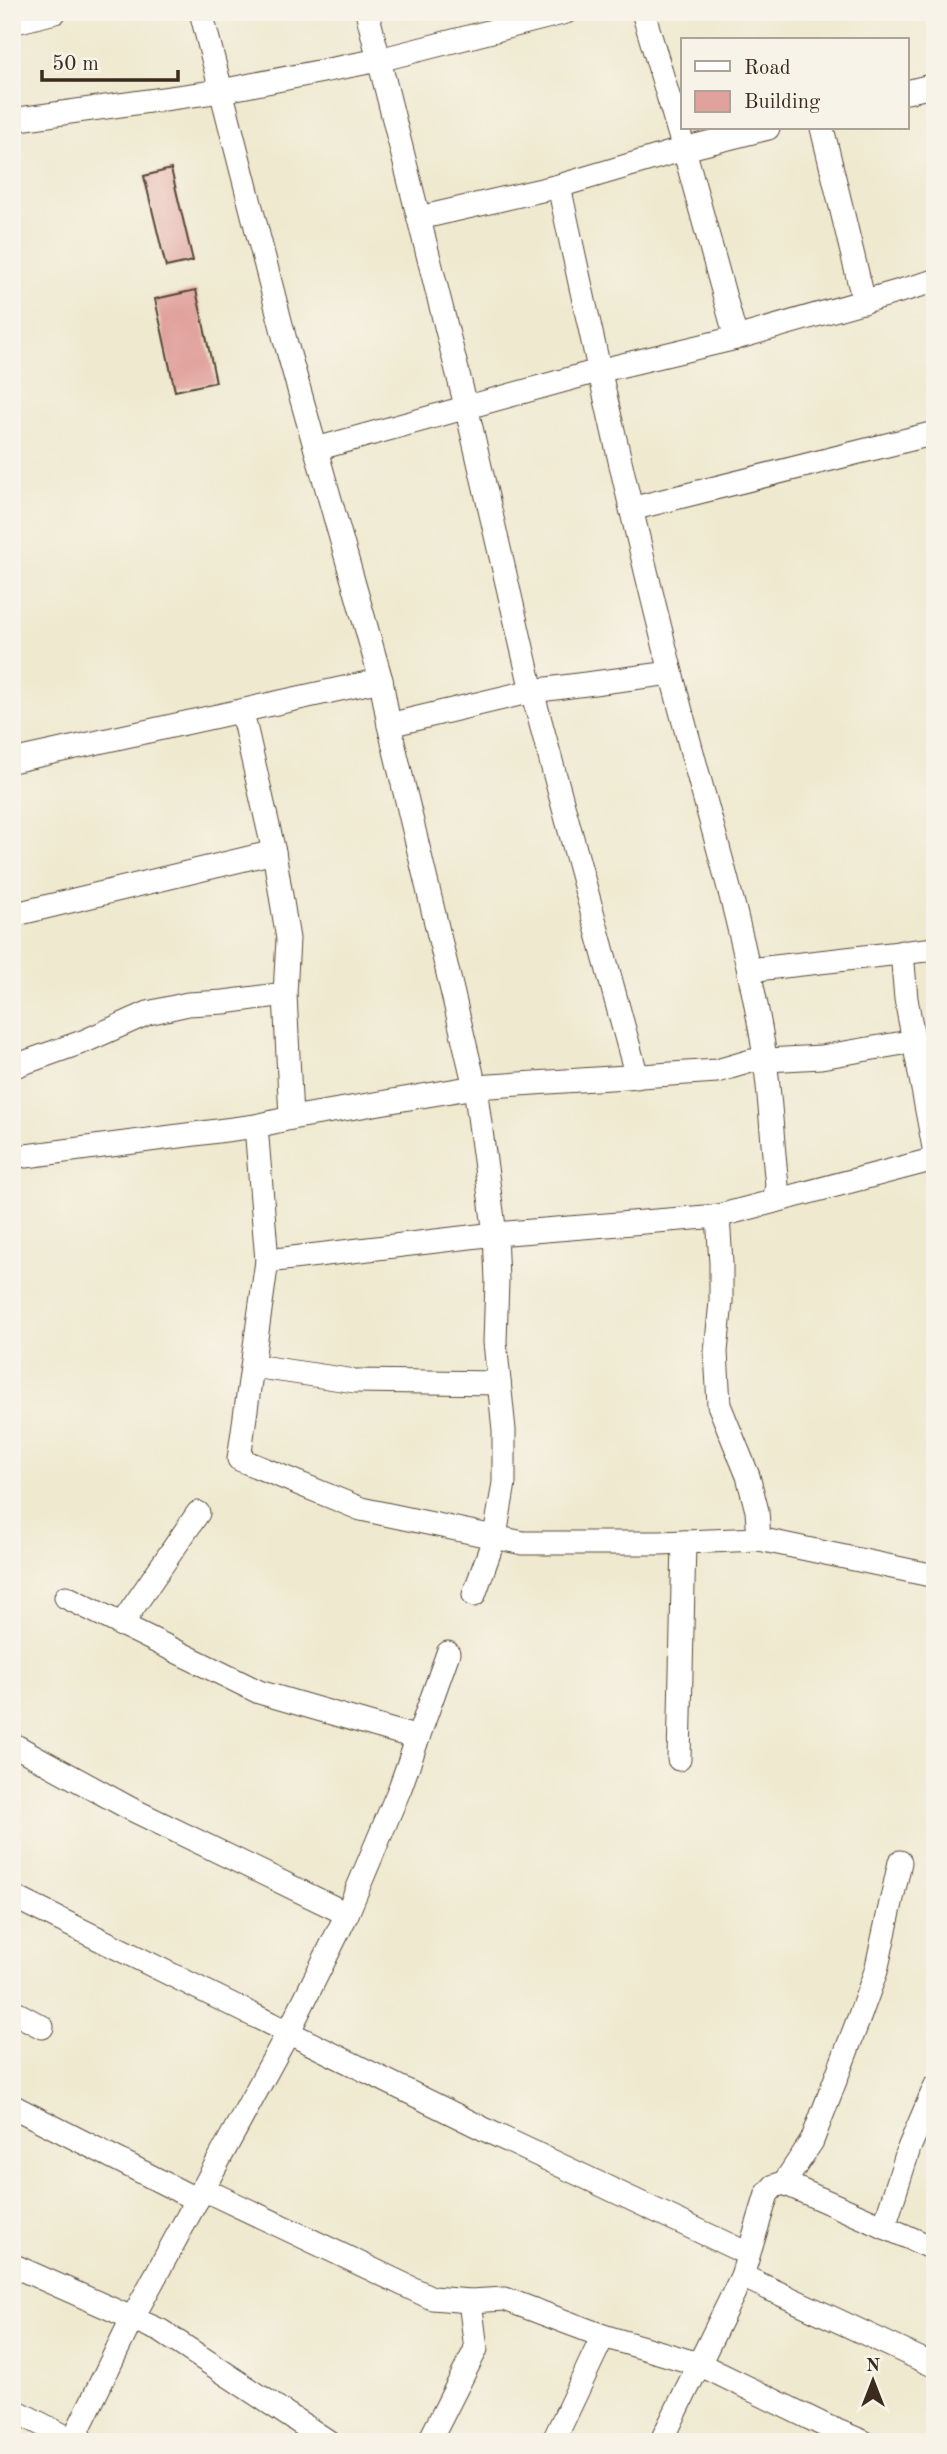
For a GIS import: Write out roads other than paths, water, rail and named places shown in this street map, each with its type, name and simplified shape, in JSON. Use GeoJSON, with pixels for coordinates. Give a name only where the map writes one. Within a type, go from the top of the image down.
{"type":"FeatureCollection","features":[{"type":"Feature","properties":{"kind":"street"},"geometry":{"type":"LineString","coordinates":[[12,23],[55,12]]}},
{"type":"Feature","properties":{"kind":"street"},"geometry":{"type":"LineString","coordinates":[[201,12],[285,341],[381,680],[389,725],[475,1087],[495,1234],[495,1342],[504,1430],[503,1483],[495,1536],[474,1595]]}},
{"type":"Feature","properties":{"kind":"street"},"geometry":{"type":"LineString","coordinates":[[366,12],[466,406],[533,691],[637,1077]]}},
{"type":"Feature","properties":{"kind":"street"},"geometry":{"type":"LineString","coordinates":[[12,120],[221,91],[379,60],[566,12]]}},
{"type":"Feature","properties":{"kind":"street"},"geometry":{"type":"LineString","coordinates":[[643,12],[736,338]]}},
{"type":"Feature","properties":{"kind":"street"},"geometry":{"type":"LineString","coordinates":[[908,92],[935,85]]}},
{"type":"Feature","properties":{"kind":"street"},"geometry":{"type":"LineString","coordinates":[[419,218],[559,186],[760,130]]}},
{"type":"Feature","properties":{"kind":"street"},"geometry":{"type":"LineString","coordinates":[[822,130],[864,302]]}},
{"type":"Feature","properties":{"kind":"street"},"geometry":{"type":"LineString","coordinates":[[559,186],[598,371],[631,509],[749,970],[765,1060],[777,1185],[774,1201]]}},
{"type":"Feature","properties":{"kind":"street"},"geometry":{"type":"LineString","coordinates":[[316,449],[598,371],[736,338],[935,281]]}},
{"type":"Feature","properties":{"kind":"street"},"geometry":{"type":"LineString","coordinates":[[631,509],[935,433]]}},
{"type":"Feature","properties":{"kind":"street"},"geometry":{"type":"LineString","coordinates":[[389,725],[533,691],[671,673]]}},
{"type":"Feature","properties":{"kind":"street"},"geometry":{"type":"LineString","coordinates":[[12,761],[381,680]]}},
{"type":"Feature","properties":{"kind":"street"},"geometry":{"type":"LineString","coordinates":[[242,712],[274,852],[288,939],[285,994],[291,1118]]}},
{"type":"Feature","properties":{"kind":"street"},"geometry":{"type":"LineString","coordinates":[[12,915],[274,852]]}},
{"type":"Feature","properties":{"kind":"street"},"geometry":{"type":"LineString","coordinates":[[749,970],[935,949]]}},
{"type":"Feature","properties":{"kind":"street"},"geometry":{"type":"LineString","coordinates":[[902,952],[906,999],[935,1153]]}},
{"type":"Feature","properties":{"kind":"street"},"geometry":{"type":"LineString","coordinates":[[12,1067],[85,1041],[148,1013],[188,1004],[285,994]]}},
{"type":"Feature","properties":{"kind":"street"},"geometry":{"type":"LineString","coordinates":[[26,1156],[257,1126],[475,1087],[717,1071],[751,1061],[821,1056],[915,1041]]}},
{"type":"Feature","properties":{"kind":"street"},"geometry":{"type":"LineString","coordinates":[[257,1126],[267,1261],[239,1459],[361,1509],[523,1543],[759,1539],[935,1576]]}},
{"type":"Feature","properties":{"kind":"street"},"geometry":{"type":"LineString","coordinates":[[267,1261],[495,1234],[718,1216],[935,1158]]}},
{"type":"Feature","properties":{"kind":"street"},"geometry":{"type":"LineString","coordinates":[[718,1216],[721,1263],[721,1301],[716,1352],[719,1405],[748,1476],[757,1511],[759,1539]]}},
{"type":"Feature","properties":{"kind":"street"},"geometry":{"type":"LineString","coordinates":[[253,1366],[355,1381],[499,1383]]}},
{"type":"Feature","properties":{"kind":"street"},"geometry":{"type":"LineString","coordinates":[[121,1625],[198,1514]]}},
{"type":"Feature","properties":{"kind":"street"},"geometry":{"type":"LineString","coordinates":[[679,1759],[684,1542]]}},
{"type":"Feature","properties":{"kind":"street"},"geometry":{"type":"LineString","coordinates":[[66,1597],[259,1692],[418,1738]]}},
{"type":"Feature","properties":{"kind":"street"},"geometry":{"type":"LineString","coordinates":[[12,2409],[72,2441],[133,2318],[289,2031],[346,1914],[390,1813],[448,1653]]}},
{"type":"Feature","properties":{"kind":"street"},"geometry":{"type":"LineString","coordinates":[[12,1744],[129,1808],[346,1914]]}},
{"type":"Feature","properties":{"kind":"street"},"geometry":{"type":"LineString","coordinates":[[661,2442],[743,2276],[767,2194],[774,2186],[784,2183],[812,2141],[876,1971],[900,1862]]}},
{"type":"Feature","properties":{"kind":"street"},"geometry":{"type":"LineString","coordinates":[[12,1896],[492,2133],[748,2254]]}},
{"type":"Feature","properties":{"kind":"street"},"geometry":{"type":"LineString","coordinates":[[12,2011],[42,2027]]}},
{"type":"Feature","properties":{"kind":"street"},"geometry":{"type":"LineString","coordinates":[[884,2227],[909,2148],[935,2087]]}},
{"type":"Feature","properties":{"kind":"street"},"geometry":{"type":"LineString","coordinates":[[12,2106],[432,2298],[470,2301],[505,2299],[603,2336],[699,2364],[864,2442]]}},
{"type":"Feature","properties":{"kind":"street"},"geometry":{"type":"LineString","coordinates":[[784,2183],[935,2249]]}},
{"type":"Feature","properties":{"kind":"street"},"geometry":{"type":"LineString","coordinates":[[12,2264],[161,2331],[329,2442]]}},
{"type":"Feature","properties":{"kind":"street"},"geometry":{"type":"LineString","coordinates":[[743,2276],[935,2366]]}},
{"type":"Feature","properties":{"kind":"street"},"geometry":{"type":"LineString","coordinates":[[429,2442],[477,2350],[470,2301]]}},
{"type":"Feature","properties":{"kind":"street"},"geometry":{"type":"LineString","coordinates":[[553,2442],[603,2336]]}}]}
